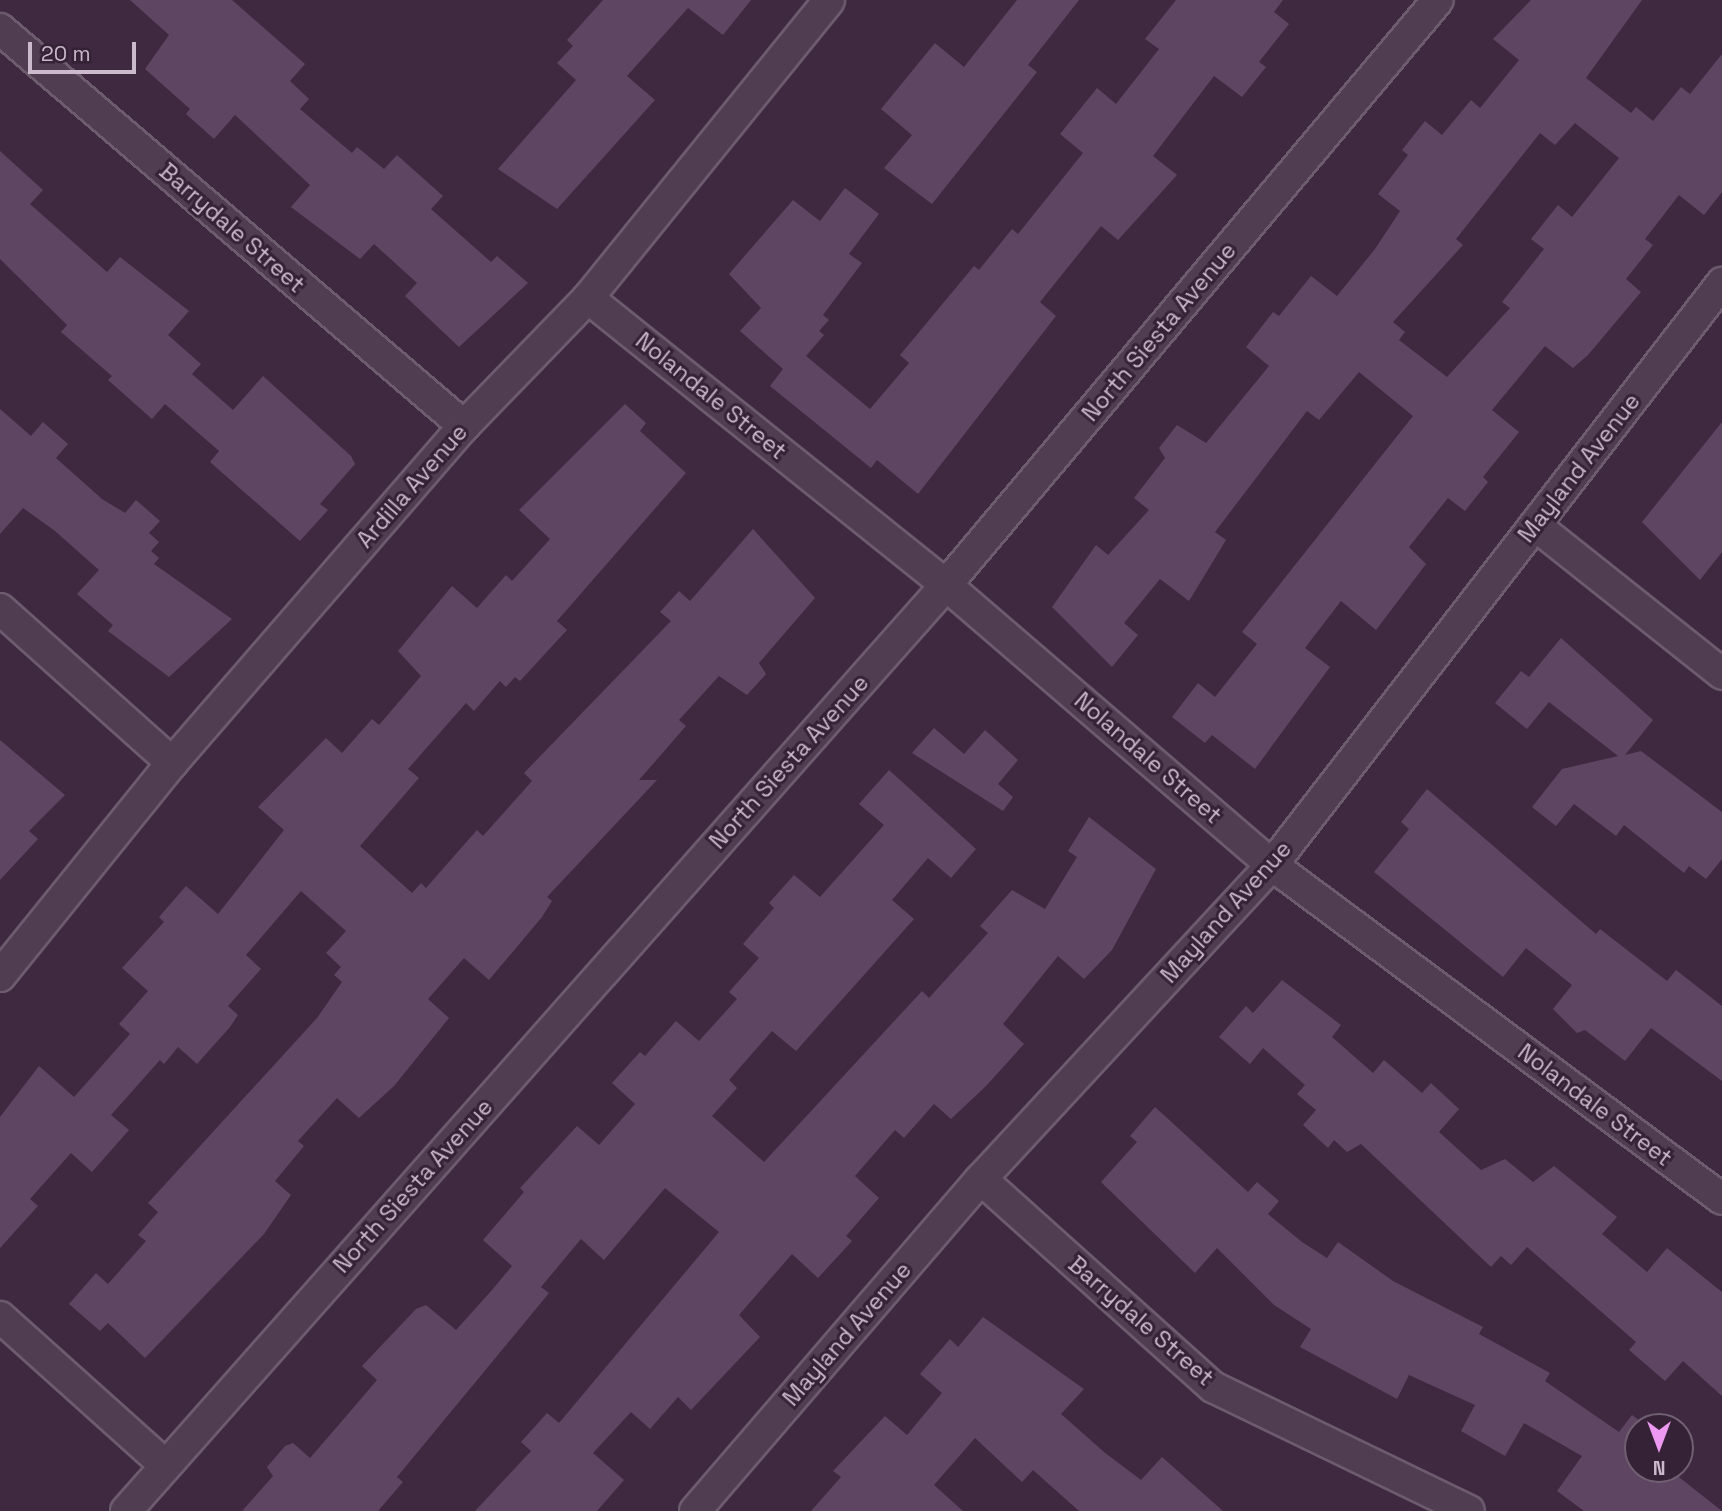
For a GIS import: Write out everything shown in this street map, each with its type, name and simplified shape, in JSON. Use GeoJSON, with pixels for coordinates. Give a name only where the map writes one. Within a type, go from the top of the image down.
{"type":"FeatureCollection","features":[{"type":"Feature","properties":{"kind":"street","name":"Ardilla Avenue"},"geometry":{"type":"LineString","coordinates":[[0,976],[172,763],[464,426],[588,298],[829,0]]}},
{"type":"Feature","properties":{"kind":"street","name":"North Siesta Avenue"},"geometry":{"type":"LineString","coordinates":[[126,1511],[946,585],[1438,0]]}},
{"type":"Feature","properties":{"kind":"street","name":"Barrydale Street"},"geometry":{"type":"LineString","coordinates":[[0,29],[464,426]]}},
{"type":"Feature","properties":{"kind":"street","name":"Mayland Avenue"},"geometry":{"type":"LineString","coordinates":[[698,1510],[981,1179],[1272,865],[1722,283]]}},
{"type":"Feature","properties":{"kind":"street","name":"Nolandale Street"},"geometry":{"type":"LineString","coordinates":[[588,298],[946,585],[1272,865],[1722,1199]]}},
{"type":"Feature","properties":{"kind":"street"},"geometry":{"type":"LineString","coordinates":[[1535,525],[1722,674]]}},
{"type":"Feature","properties":{"kind":"street"},"geometry":{"type":"LineString","coordinates":[[0,609],[172,763]]}},
{"type":"Feature","properties":{"kind":"street","name":"Barrydale Street"},"geometry":{"type":"LineString","coordinates":[[981,1179],[1213,1387],[1469,1511]]}},
{"type":"Feature","properties":{"kind":"street"},"geometry":{"type":"LineString","coordinates":[[0,1317],[165,1465]]}},
{"type":"Feature","properties":{"kind":"building"},"geometry":{"type":"Polygon","coordinates":[[[130,0],[232,0],[305,64],[290,81],[309,99],[300,109],[352,153],[357,147],[384,169],[397,155],[443,196],[431,209],[491,262],[497,256],[528,283],[459,347],[405,296],[417,283],[374,244],[360,259],[291,207],[310,185],[235,115],[214,139],[186,114],[190,109],[145,69],[169,35],[130,0]]]}},
{"type":"Feature","properties":{"kind":"building"},"geometry":{"type":"Polygon","coordinates":[[[603,0],[751,0],[723,35],[688,8],[627,76],[655,100],[557,209],[498,169],[576,80],[557,63],[573,46],[567,40],[603,0]]]}},
{"type":"Feature","properties":{"kind":"building"},"geometry":{"type":"Polygon","coordinates":[[[1017,0],[1079,0],[1028,65],[1037,72],[932,204],[884,168],[912,135],[881,109],[935,43],[964,67],[1017,0]]]}},
{"type":"Feature","properties":{"kind":"building"},"geometry":{"type":"Polygon","coordinates":[[[1176,0],[1283,0],[1274,12],[1289,24],[1259,62],[1266,67],[1242,97],[1214,76],[1153,156],[1177,175],[1118,240],[1101,226],[1040,302],[1056,316],[918,494],[877,460],[871,468],[770,386],[783,369],[740,331],[761,308],[729,274],[793,200],[820,221],[845,188],[879,214],[849,254],[862,263],[823,315],[829,320],[819,331],[824,335],[806,356],[870,409],[909,363],[900,355],[974,266],[979,270],[1012,229],[1018,234],[1083,153],[1060,134],[1097,88],[1116,104],[1159,49],[1145,39],[1176,0]]]}},
{"type":"Feature","properties":{"kind":"building"},"geometry":{"type":"Polygon","coordinates":[[[1531,0],[1642,0],[1586,78],[1631,113],[1636,107],[1653,121],[1681,87],[1690,94],[1722,54],[1722,192],[1704,215],[1679,195],[1645,239],[1653,245],[1626,279],[1641,292],[1588,355],[1573,368],[1545,346],[1492,410],[1519,432],[1483,477],[1488,482],[1465,511],[1448,498],[1409,547],[1426,564],[1376,630],[1341,601],[1305,648],[1330,667],[1255,769],[1212,735],[1205,743],[1172,717],[1198,683],[1215,697],[1257,644],[1242,632],[1413,416],[1359,372],[1319,420],[1307,411],[1215,532],[1226,540],[1189,601],[1160,579],[1124,623],[1138,635],[1112,667],[1052,607],[1096,545],[1108,555],[1149,510],[1134,498],[1165,458],[1159,448],[1177,425],[1206,443],[1269,366],[1246,347],[1273,312],[1279,316],[1311,276],[1337,296],[1375,249],[1400,211],[1378,194],[1408,155],[1402,150],[1425,121],[1442,135],[1471,100],[1480,108],[1519,60],[1493,39],[1531,0]],[[1575,123],[1555,145],[1540,133],[1456,239],[1463,245],[1393,322],[1405,332],[1399,340],[1447,377],[1510,308],[1502,302],[1544,249],[1531,239],[1558,205],[1572,217],[1619,158],[1575,123]]]}},
{"type":"Feature","properties":{"kind":"building"},"geometry":{"type":"Polygon","coordinates":[[[0,151],[43,190],[30,204],[107,272],[120,257],[189,311],[168,335],[201,364],[192,374],[233,410],[263,376],[351,456],[355,464],[320,504],[328,510],[300,541],[210,462],[219,451],[165,404],[152,419],[108,380],[112,376],[61,332],[67,325],[0,259],[0,151]]]}},
{"type":"Feature","properties":{"kind":"building"},"geometry":{"type":"Polygon","coordinates":[[[625,404],[646,423],[640,431],[686,473],[557,621],[567,630],[520,681],[515,677],[506,687],[500,681],[474,711],[466,703],[408,769],[419,778],[360,846],[412,893],[421,883],[426,888],[477,830],[483,836],[532,781],[524,773],[671,621],[660,612],[679,591],[690,601],[753,529],[815,598],[759,663],[766,674],[747,695],[719,676],[679,720],[686,726],[639,780],[657,780],[547,897],[552,901],[542,917],[489,980],[464,958],[428,999],[449,1018],[394,1086],[359,1118],[337,1098],[298,1141],[304,1146],[275,1181],[291,1195],[264,1234],[145,1358],[108,1323],[100,1331],[69,1304],[96,1273],[108,1284],[146,1241],[138,1235],[158,1212],[148,1203],[317,1018],[342,982],[334,975],[341,967],[326,953],[346,931],[301,891],[246,955],[261,969],[228,1006],[238,1015],[230,1027],[197,1064],[178,1047],[164,1064],[160,1060],[111,1115],[129,1130],[92,1172],[71,1153],[30,1199],[38,1206],[0,1248],[0,1117],[39,1066],[74,1097],[130,1034],[119,1024],[148,991],[122,968],[164,922],[159,917],[186,886],[218,914],[284,830],[258,807],[326,738],[342,753],[372,719],[379,725],[421,676],[398,651],[452,586],[477,608],[506,575],[512,581],[550,539],[519,510],[625,404]]]}},
{"type":"Feature","properties":{"kind":"building"},"geometry":{"type":"Polygon","coordinates":[[[0,409],[31,436],[43,422],[68,444],[56,458],[102,499],[125,513],[136,500],[160,521],[149,533],[159,542],[151,551],[159,558],[154,564],[232,619],[169,677],[108,631],[113,625],[77,594],[99,570],[55,531],[23,508],[0,534],[0,409]]]}},
{"type":"Feature","properties":{"kind":"building"},"geometry":{"type":"Polygon","coordinates":[[[1722,422],[1722,552],[1700,580],[1642,522],[1722,422]]]}},
{"type":"Feature","properties":{"kind":"building"},"geometry":{"type":"Polygon","coordinates":[[[1561,638],[1653,720],[1625,755],[1641,751],[1722,812],[1722,859],[1706,879],[1689,866],[1684,873],[1624,825],[1616,836],[1574,804],[1556,826],[1532,807],[1562,769],[1618,756],[1549,702],[1527,729],[1495,703],[1521,671],[1529,677],[1561,638]]]}},
{"type":"Feature","properties":{"kind":"building"},"geometry":{"type":"Polygon","coordinates":[[[934,728],[964,754],[985,730],[1018,760],[998,784],[1013,797],[1003,811],[912,753],[934,728]]]}},
{"type":"Feature","properties":{"kind":"building"},"geometry":{"type":"Polygon","coordinates":[[[0,740],[65,795],[29,831],[38,839],[0,880],[0,740]]]}},
{"type":"Feature","properties":{"kind":"building"},"geometry":{"type":"Polygon","coordinates":[[[889,770],[976,849],[951,878],[928,858],[892,900],[914,919],[796,1051],[772,1031],[729,1080],[737,1088],[712,1116],[764,1162],[922,991],[929,998],[988,933],[980,926],[1012,890],[1045,909],[1077,857],[1068,851],[1089,817],[1156,869],[1112,950],[1084,979],[1058,956],[1003,1024],[1024,1044],[986,1086],[951,1119],[934,1104],[904,1138],[895,1130],[855,1176],[879,1198],[846,1236],[852,1241],[818,1278],[792,1254],[739,1315],[760,1337],[691,1410],[678,1397],[650,1429],[631,1412],[593,1453],[624,1480],[597,1511],[475,1511],[531,1451],[521,1442],[547,1413],[559,1423],[719,1232],[665,1188],[604,1260],[581,1239],[541,1287],[549,1293],[397,1477],[403,1482],[378,1511],[242,1511],[273,1476],[267,1467],[285,1446],[293,1443],[310,1458],[348,1414],[377,1380],[362,1366],[416,1309],[426,1305],[456,1330],[492,1290],[512,1266],[483,1240],[524,1192],[520,1188],[577,1126],[599,1145],[635,1104],[612,1083],[640,1052],[645,1056],[676,1021],[699,1041],[737,999],[729,992],[759,958],[743,944],[774,908],[769,903],[794,875],[820,897],[884,825],[859,804],[889,770]]]}},
{"type":"Feature","properties":{"kind":"building"},"geometry":{"type":"Polygon","coordinates":[[[1427,789],[1596,934],[1600,929],[1667,981],[1676,970],[1722,1006],[1722,1081],[1651,1028],[1625,1061],[1585,1030],[1577,1033],[1553,1009],[1572,985],[1526,948],[1503,977],[1374,872],[1409,829],[1401,822],[1427,789]]]}},
{"type":"Feature","properties":{"kind":"building"},"geometry":{"type":"Polygon","coordinates":[[[1282,980],[1341,1025],[1332,1037],[1373,1073],[1384,1060],[1422,1093],[1431,1083],[1459,1109],[1439,1132],[1481,1170],[1505,1159],[1533,1182],[1554,1166],[1617,1217],[1602,1234],[1647,1272],[1667,1248],[1722,1292],[1722,1396],[1683,1361],[1665,1381],[1629,1350],[1636,1342],[1527,1247],[1511,1265],[1501,1256],[1491,1267],[1361,1144],[1347,1152],[1334,1140],[1328,1148],[1303,1125],[1316,1110],[1297,1094],[1305,1085],[1263,1048],[1250,1064],[1219,1037],[1246,1006],[1253,1013],[1282,980]]]}},
{"type":"Feature","properties":{"kind":"building"},"geometry":{"type":"Polygon","coordinates":[[[1155,1107],[1248,1192],[1257,1182],[1279,1201],[1268,1214],[1302,1242],[1327,1258],[1338,1242],[1393,1281],[1483,1327],[1479,1334],[1550,1373],[1545,1381],[1619,1432],[1624,1425],[1624,1483],[1686,1483],[1722,1511],[1584,1511],[1557,1491],[1582,1456],[1524,1423],[1505,1456],[1461,1431],[1475,1405],[1409,1375],[1397,1399],[1300,1347],[1311,1329],[1274,1305],[1217,1248],[1195,1273],[1101,1182],[1137,1142],[1130,1136],[1155,1107]]]}},
{"type":"Feature","properties":{"kind":"building"},"geometry":{"type":"Polygon","coordinates":[[[983,1317],[1084,1389],[1061,1414],[1104,1452],[1141,1480],[1162,1457],[1223,1511],[1079,1511],[1033,1470],[1022,1482],[975,1438],[934,1485],[963,1511],[811,1511],[841,1477],[833,1471],[885,1416],[907,1435],[942,1393],[920,1374],[950,1339],[958,1347],[983,1317]]]}}]}
